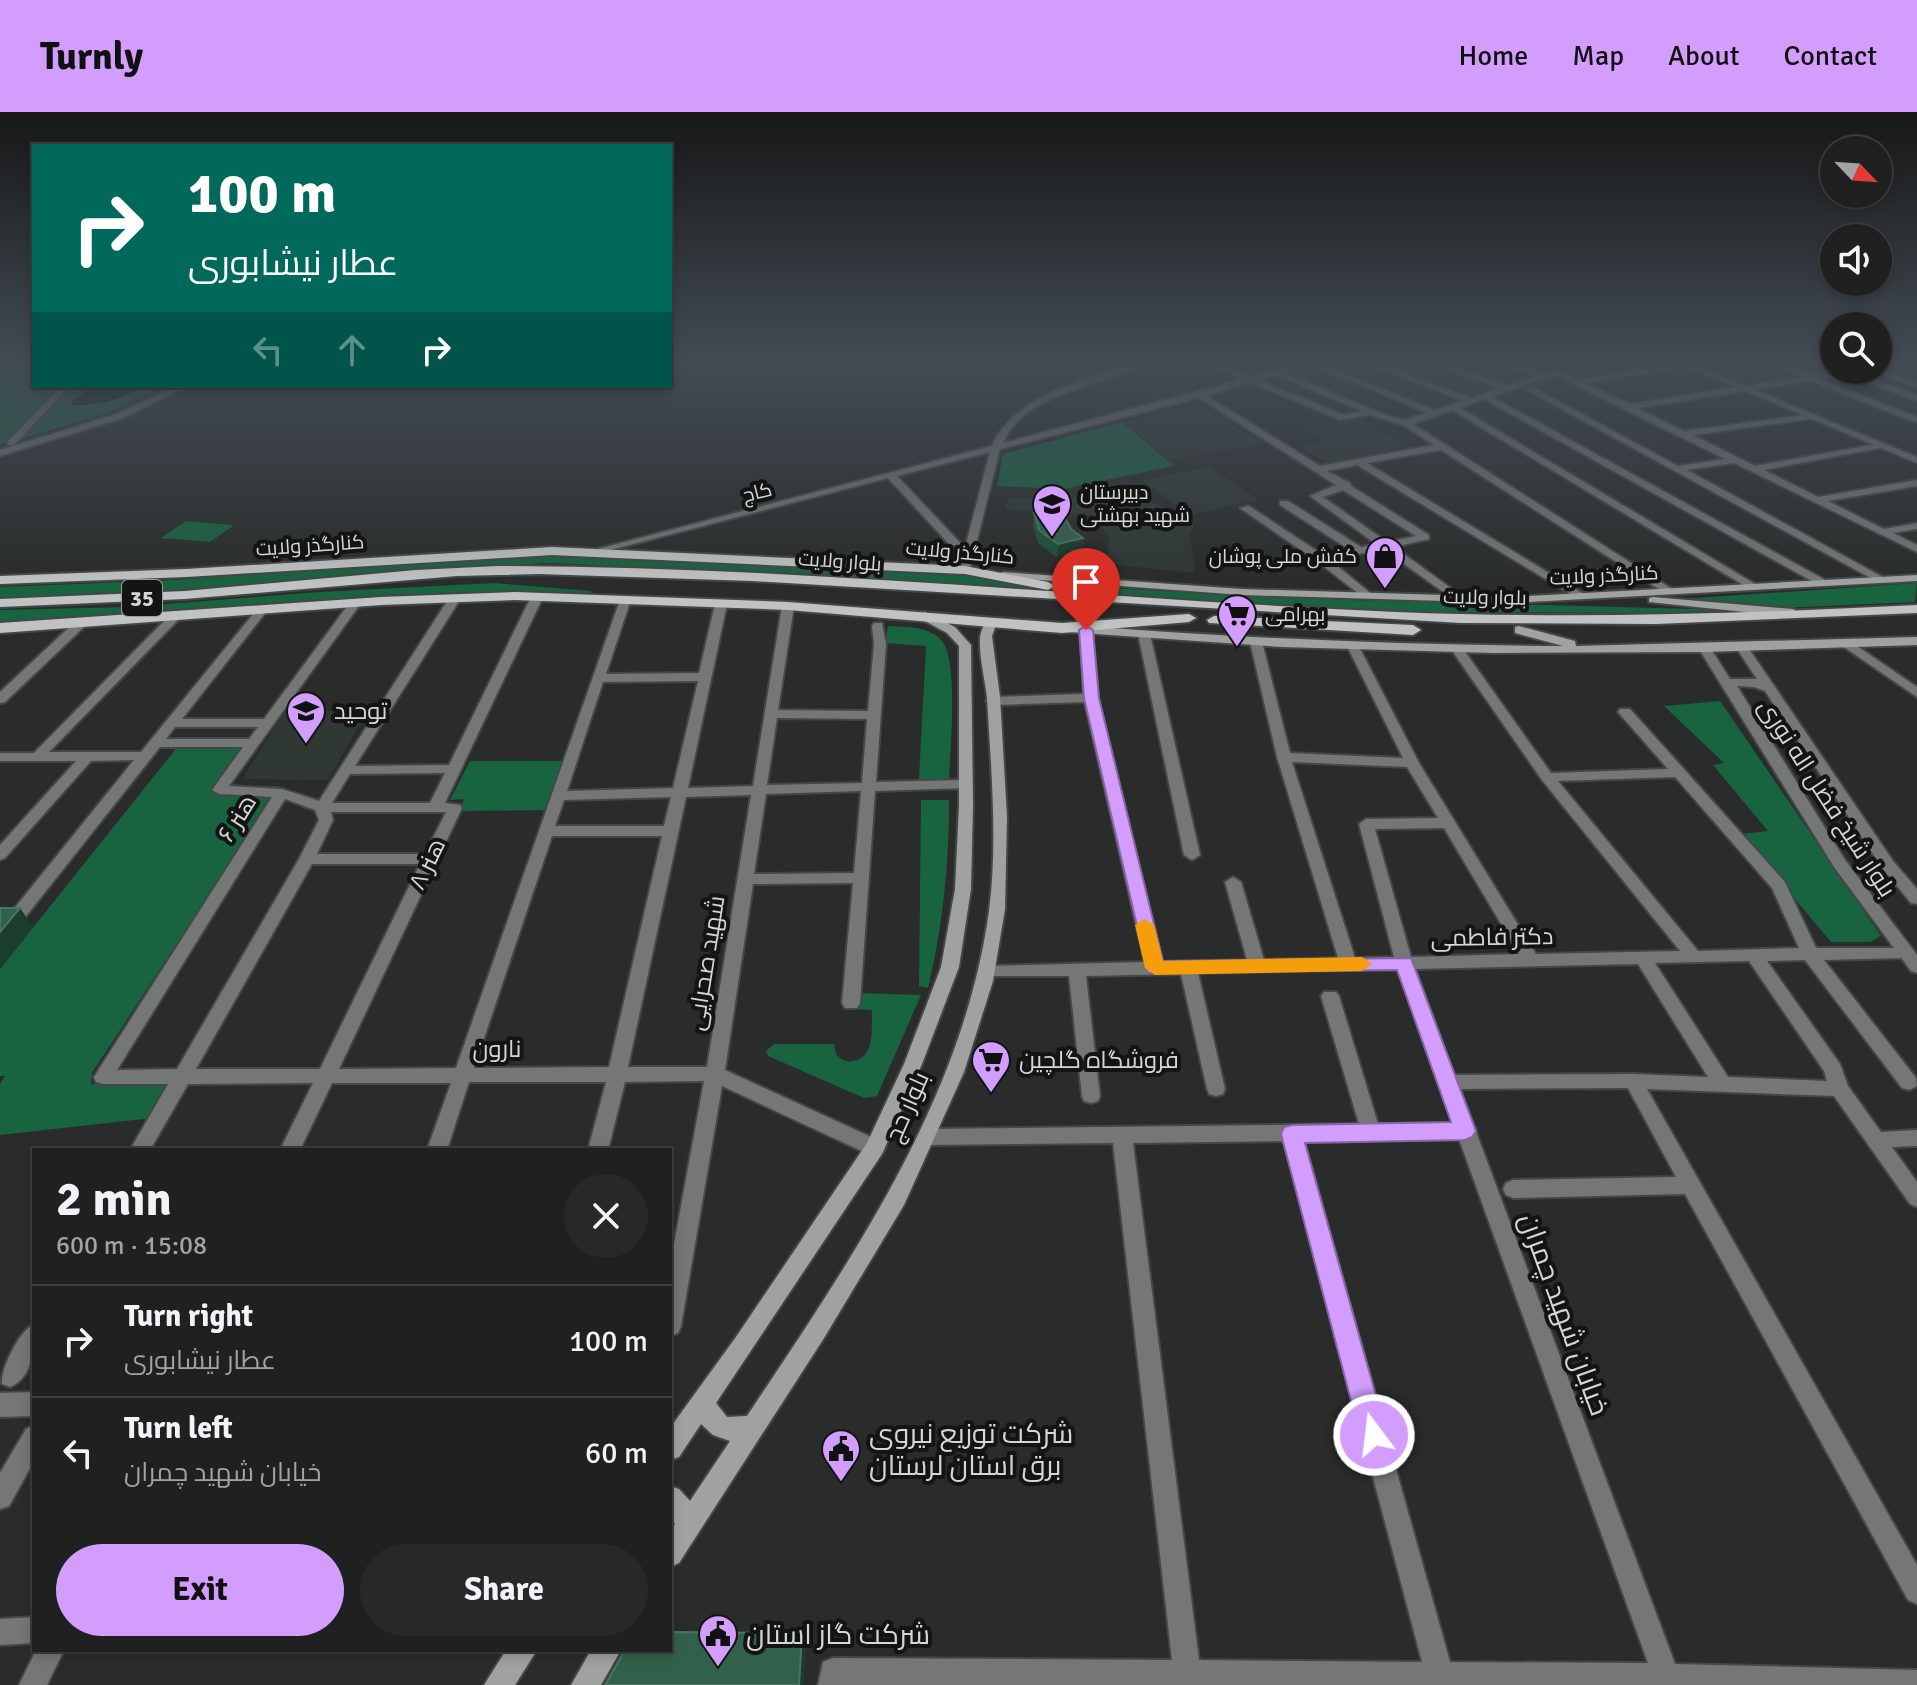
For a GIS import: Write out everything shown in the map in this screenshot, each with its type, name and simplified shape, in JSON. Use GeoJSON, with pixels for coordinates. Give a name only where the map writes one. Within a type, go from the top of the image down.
{"type":"FeatureCollection","features":[{"type":"Feature","properties":{"kind":"main road","name":"کنارگذر ولایت"},"geometry":{"type":"LineString","coordinates":[[0,580],[186,573],[487,554],[591,552],[967,564],[1003,575],[1242,592],[1460,599],[1581,596],[1917,578]]}},
{"type":"Feature","properties":{"kind":"main road","name":"بلوار ولایت"},"geometry":{"type":"LineString","coordinates":[[0,606],[145,598],[441,572],[532,569],[782,577],[1115,601],[1400,617],[1581,619],[1916,612]]}},
{"type":"Feature","properties":{"kind":"main road"},"geometry":{"type":"LineString","coordinates":[[1003,575],[1115,601]]}},
{"type":"Feature","properties":{"kind":"main road"},"geometry":{"type":"LineString","coordinates":[[518,578],[651,600]]}},
{"type":"Feature","properties":{"kind":"main road","name":"بلوار ولایت"},"geometry":{"type":"LineString","coordinates":[[0,606],[104,605],[518,578],[903,597],[1375,630],[1669,630],[1916,612]]}},
{"type":"Feature","properties":{"kind":"main road"},"geometry":{"type":"LineString","coordinates":[[1598,595],[1807,615]]}},
{"type":"Feature","properties":{"kind":"main road"},"geometry":{"type":"LineString","coordinates":[[0,628],[355,603],[537,597],[788,606],[1086,630],[1353,646],[1743,649],[1917,641]]}},
{"type":"Feature","properties":{"kind":"main road"},"geometry":{"type":"LineString","coordinates":[[1255,623],[1311,620],[1309,615],[1287,610]]}},
{"type":"Feature","properties":{"kind":"main road"},"geometry":{"type":"LineString","coordinates":[[925,616],[951,630],[965,645],[965,651],[976,647],[986,651]]}},
{"type":"Feature","properties":{"kind":"main road"},"geometry":{"type":"LineString","coordinates":[[1375,630],[1351,625],[1350,620],[1400,617]]}},
{"type":"Feature","properties":{"kind":"main road"},"geometry":{"type":"LineString","coordinates":[[1062,628],[1189,618]]}},
{"type":"Feature","properties":{"kind":"main road","name":"بلوار حج"},"geometry":{"type":"LineString","coordinates":[[672,1551],[897,1199],[955,1072],[987,972],[997,909],[1000,817],[993,701],[986,651],[986,636],[991,622]]}},
{"type":"Feature","properties":{"kind":"main road"},"geometry":{"type":"LineString","coordinates":[[1519,630],[1594,650]]}},
{"type":"Feature","properties":{"kind":"main road"},"geometry":{"type":"LineString","coordinates":[[1779,648],[1843,637],[1917,632]]}},
{"type":"Feature","properties":{"kind":"main road","name":"بلوار حج"},"geometry":{"type":"LineString","coordinates":[[672,1445],[875,1148],[913,1064],[950,967],[963,889],[965,651]]}},
{"type":"Feature","properties":{"kind":"main road"},"geometry":{"type":"LineString","coordinates":[[704,1401],[706,1411],[719,1427],[736,1431],[753,1426]]}},
{"type":"Feature","properties":{"kind":"main road"},"geometry":{"type":"LineString","coordinates":[[672,1500],[680,1506],[688,1526]]}},
{"type":"Feature","properties":{"kind":"main road"},"geometry":{"type":"LineString","coordinates":[[498,1685],[522,1652]]}},
{"type":"Feature","properties":{"kind":"main road"},"geometry":{"type":"LineString","coordinates":[[585,1685],[606,1652]]}},
{"type":"Feature","properties":{"kind":"street"},"geometry":{"type":"LineString","coordinates":[[11,443],[16,437]]}},
{"type":"Feature","properties":{"kind":"street"},"geometry":{"type":"LineString","coordinates":[[0,446],[30,437]]}},
{"type":"Feature","properties":{"kind":"street"},"geometry":{"type":"LineString","coordinates":[[0,453],[51,437]]}},
{"type":"Feature","properties":{"kind":"street"},"geometry":{"type":"LineString","coordinates":[[967,564],[995,448],[1002,437]]}},
{"type":"Feature","properties":{"kind":"street","name":"کاج"},"geometry":{"type":"LineString","coordinates":[[591,552],[892,477],[1036,437]]}},
{"type":"Feature","properties":{"kind":"street"},"geometry":{"type":"LineString","coordinates":[[1269,437],[1425,537],[1321,559]]}},
{"type":"Feature","properties":{"kind":"street"},"geometry":{"type":"LineString","coordinates":[[1430,437],[1669,591]]}},
{"type":"Feature","properties":{"kind":"street"},"geometry":{"type":"LineString","coordinates":[[1504,437],[1754,587]]}},
{"type":"Feature","properties":{"kind":"street"},"geometry":{"type":"LineString","coordinates":[[1560,437],[1823,583]]}},
{"type":"Feature","properties":{"kind":"street"},"geometry":{"type":"LineString","coordinates":[[1619,437],[1882,580]]}},
{"type":"Feature","properties":{"kind":"street"},"geometry":{"type":"LineString","coordinates":[[1691,437],[1917,549]]}},
{"type":"Feature","properties":{"kind":"street"},"geometry":{"type":"LineString","coordinates":[[1862,437],[1917,460]]}},
{"type":"Feature","properties":{"kind":"street"},"geometry":{"type":"LineString","coordinates":[[1755,469],[1880,445]]}},
{"type":"Feature","properties":{"kind":"street"},"geometry":{"type":"LineString","coordinates":[[1321,469],[1445,446]]}},
{"type":"Feature","properties":{"kind":"street"},"geometry":{"type":"LineString","coordinates":[[1677,469],[1736,460]]}},
{"type":"Feature","properties":{"kind":"street"},"geometry":{"type":"LineString","coordinates":[[1358,462],[1581,596]]}},
{"type":"Feature","properties":{"kind":"street"},"geometry":{"type":"LineString","coordinates":[[892,477],[967,564]]}},
{"type":"Feature","properties":{"kind":"street"},"geometry":{"type":"LineString","coordinates":[[1817,500],[1917,483]]}},
{"type":"Feature","properties":{"kind":"street"},"geometry":{"type":"LineString","coordinates":[[1347,485],[1315,496],[1460,599]]}},
{"type":"Feature","properties":{"kind":"street"},"geometry":{"type":"LineString","coordinates":[[1284,503],[1359,551]]}},
{"type":"Feature","properties":{"kind":"street"},"geometry":{"type":"LineString","coordinates":[[1245,508],[1321,559],[1368,596]]}},
{"type":"Feature","properties":{"kind":"street"},"geometry":{"type":"LineString","coordinates":[[1280,531],[1315,523]]}},
{"type":"Feature","properties":{"kind":"street"},"geometry":{"type":"LineString","coordinates":[[1882,532],[1917,526]]}},
{"type":"Feature","properties":{"kind":"street","name":"هنر ۸"},"geometry":{"type":"LineString","coordinates":[[291,1148],[455,808],[435,808],[537,597]]}},
{"type":"Feature","properties":{"kind":"street"},"geometry":{"type":"LineString","coordinates":[[322,807],[455,598]]}},
{"type":"Feature","properties":{"kind":"street"},"geometry":{"type":"LineString","coordinates":[[438,1148],[625,599]]}},
{"type":"Feature","properties":{"kind":"street","name":"هنر ۶"},"geometry":{"type":"LineString","coordinates":[[103,1077],[282,793],[219,790],[355,603]]}},
{"type":"Feature","properties":{"kind":"street"},"geometry":{"type":"LineString","coordinates":[[599,1148],[721,604]]}},
{"type":"Feature","properties":{"kind":"street","name":"شهید صحرایی"},"geometry":{"type":"LineString","coordinates":[[672,1315],[715,1074],[788,606]]}},
{"type":"Feature","properties":{"kind":"street"},"geometry":{"type":"LineString","coordinates":[[7,921],[262,610]]}},
{"type":"Feature","properties":{"kind":"street"},"geometry":{"type":"LineString","coordinates":[[37,757],[175,617]]}},
{"type":"Feature","properties":{"kind":"street"},"geometry":{"type":"LineString","coordinates":[[0,699],[81,623]]}},
{"type":"Feature","properties":{"kind":"street"},"geometry":{"type":"LineString","coordinates":[[851,1003],[880,644],[878,626]]}},
{"type":"Feature","properties":{"kind":"street"},"geometry":{"type":"LineString","coordinates":[[1086,630],[1091,698],[1155,968]]}},
{"type":"Feature","properties":{"kind":"street"},"geometry":{"type":"LineString","coordinates":[[1144,634],[1192,855]]}},
{"type":"Feature","properties":{"kind":"street"},"geometry":{"type":"LineString","coordinates":[[1256,642],[1284,757],[1348,964]]}},
{"type":"Feature","properties":{"kind":"street"},"geometry":{"type":"LineString","coordinates":[[1848,644],[1917,693]]}},
{"type":"Feature","properties":{"kind":"street"},"geometry":{"type":"LineString","coordinates":[[1353,646],[1412,763],[1531,960]]}},
{"type":"Feature","properties":{"kind":"street"},"geometry":{"type":"LineString","coordinates":[[1457,649],[1547,777],[1694,957]]}},
{"type":"Feature","properties":{"kind":"street","name":"بلوار شیخ فضل اله نوری"},"geometry":{"type":"LineString","coordinates":[[1705,649],[1839,863],[1917,967]]}},
{"type":"Feature","properties":{"kind":"street","name":"بلوار شیخ فضل اله نوری"},"geometry":{"type":"LineString","coordinates":[[1743,649],[1888,865],[1917,899]]}},
{"type":"Feature","properties":{"kind":"street"},"geometry":{"type":"LineString","coordinates":[[597,678],[705,677]]}},
{"type":"Feature","properties":{"kind":"street"},"geometry":{"type":"LineString","coordinates":[[1729,687],[1733,682],[1743,681],[1768,688]]}},
{"type":"Feature","properties":{"kind":"street"},"geometry":{"type":"LineString","coordinates":[[993,701],[1091,698]]}},
{"type":"Feature","properties":{"kind":"street"},"geometry":{"type":"LineString","coordinates":[[1625,712],[1779,886],[1810,954],[1909,1083]]}},
{"type":"Feature","properties":{"kind":"street"},"geometry":{"type":"LineString","coordinates":[[771,714],[873,715]]}},
{"type":"Feature","properties":{"kind":"street"},"geometry":{"type":"LineString","coordinates":[[171,723],[268,723]]}},
{"type":"Feature","properties":{"kind":"street"},"geometry":{"type":"LineString","coordinates":[[156,743],[254,743]]}},
{"type":"Feature","properties":{"kind":"street"},"geometry":{"type":"LineString","coordinates":[[0,757],[145,756]]}},
{"type":"Feature","properties":{"kind":"street"},"geometry":{"type":"LineString","coordinates":[[0,855],[87,757]]}},
{"type":"Feature","properties":{"kind":"street"},"geometry":{"type":"LineString","coordinates":[[1284,757],[1412,763]]}},
{"type":"Feature","properties":{"kind":"street"},"geometry":{"type":"LineString","coordinates":[[346,770],[455,769]]}},
{"type":"Feature","properties":{"kind":"street"},"geometry":{"type":"LineString","coordinates":[[1547,777],[1678,773]]}},
{"type":"Feature","properties":{"kind":"street"},"geometry":{"type":"LineString","coordinates":[[557,796],[966,784]]}},
{"type":"Feature","properties":{"kind":"street"},"geometry":{"type":"LineString","coordinates":[[282,793],[322,807],[435,808]]}},
{"type":"Feature","properties":{"kind":"street"},"geometry":{"type":"LineString","coordinates":[[141,1148],[307,859],[326,820],[322,807]]}},
{"type":"Feature","properties":{"kind":"street","name":"خیابان شهید چمران"},"geometry":{"type":"LineString","coordinates":[[1449,823],[1366,824],[1404,963],[1668,1681]]}},
{"type":"Feature","properties":{"kind":"street"},"geometry":{"type":"LineString","coordinates":[[545,831],[671,831]]}},
{"type":"Feature","properties":{"kind":"street"},"geometry":{"type":"LineString","coordinates":[[307,859],[429,859]]}},
{"type":"Feature","properties":{"kind":"street"},"geometry":{"type":"LineString","coordinates":[[746,879],[860,878]]}},
{"type":"Feature","properties":{"kind":"street"},"geometry":{"type":"LineString","coordinates":[[1233,882],[1257,966]]}},
{"type":"Feature","properties":{"kind":"street","name":"دکتر فاطمی"},"geometry":{"type":"LineString","coordinates":[[987,972],[1903,952]]}},
{"type":"Feature","properties":{"kind":"street"},"geometry":{"type":"LineString","coordinates":[[1754,955],[1833,1069],[1839,1089],[1917,1198]]}},
{"type":"Feature","properties":{"kind":"street"},"geometry":{"type":"LineString","coordinates":[[1643,958],[1722,1083]]}},
{"type":"Feature","properties":{"kind":"street"},"geometry":{"type":"LineString","coordinates":[[1188,967],[1216,1089]]}},
{"type":"Feature","properties":{"kind":"street"},"geometry":{"type":"LineString","coordinates":[[1077,970],[1091,1096]]}},
{"type":"Feature","properties":{"kind":"street"},"geometry":{"type":"LineString","coordinates":[[1330,996],[1371,1132]]}},
{"type":"Feature","properties":{"kind":"street","name":"نارون"},"geometry":{"type":"LineString","coordinates":[[103,1077],[715,1074],[875,1148]]}},
{"type":"Feature","properties":{"kind":"street"},"geometry":{"type":"LineString","coordinates":[[1448,1082],[1633,1081],[1839,1089]]}},
{"type":"Feature","properties":{"kind":"street"},"geometry":{"type":"LineString","coordinates":[[1633,1081],[1917,1591]]}},
{"type":"Feature","properties":{"kind":"street"},"geometry":{"type":"LineString","coordinates":[[927,1137],[1465,1131]]}},
{"type":"Feature","properties":{"kind":"street"},"geometry":{"type":"LineString","coordinates":[[1292,1134],[1440,1680]]}},
{"type":"Feature","properties":{"kind":"street"},"geometry":{"type":"LineString","coordinates":[[1122,1135],[1187,1674]]}},
{"type":"Feature","properties":{"kind":"street"},"geometry":{"type":"LineString","coordinates":[[1875,1140],[1917,1138]]}},
{"type":"Feature","properties":{"kind":"street"},"geometry":{"type":"LineString","coordinates":[[1513,1189],[1693,1185]]}},
{"type":"Feature","properties":{"kind":"street"},"geometry":{"type":"LineString","coordinates":[[10,1376],[32,1338]]}},
{"type":"Feature","properties":{"kind":"street"},"geometry":{"type":"LineString","coordinates":[[0,1405],[32,1404]]}},
{"type":"Feature","properties":{"kind":"street"},"geometry":{"type":"LineString","coordinates":[[0,1497],[32,1441]]}},
{"type":"Feature","properties":{"kind":"street"},"geometry":{"type":"LineString","coordinates":[[0,1632],[32,1630]]}},
{"type":"Feature","properties":{"kind":"street"},"geometry":{"type":"LineString","coordinates":[[33,1685],[49,1652]]}},
{"type":"Feature","properties":{"kind":"street"},"geometry":{"type":"LineString","coordinates":[[832,1678],[1054,1679],[1187,1674],[1230,1680],[1917,1684]]}},
{"type":"Feature","properties":{"kind":"shaded area"},"geometry":{"type":"Polygon","coordinates":[[[1142,437],[1253,437],[1264,444],[1169,460],[1142,437]]]}},
{"type":"Feature","properties":{"kind":"shaded area"},"geometry":{"type":"Polygon","coordinates":[[[1320,437],[1392,437],[1408,446],[1328,463],[1298,446],[1324,440],[1320,437]]]}},
{"type":"Feature","properties":{"kind":"shaded area"},"geometry":{"type":"Polygon","coordinates":[[[1209,467],[1259,500],[1189,515],[1142,480],[1209,467]]]}},
{"type":"Feature","properties":{"kind":"shaded area"},"geometry":{"type":"Polygon","coordinates":[[[1118,488],[1195,520],[1190,536],[1195,573],[1106,564],[1109,538],[1092,515],[1005,509],[1008,497],[1073,498],[1118,488]]]}},
{"type":"Feature","properties":{"kind":"shaded area","name":"توحید"},"geometry":{"type":"Polygon","coordinates":[[[369,710],[328,780],[242,779],[285,712],[369,710]]]}},
{"type":"Feature","properties":{"kind":"green space"},"geometry":{"type":"Polygon","coordinates":[[[0,437],[26,437],[0,445],[0,437]]]}},
{"type":"Feature","properties":{"kind":"green space"},"geometry":{"type":"Polygon","coordinates":[[[1065,437],[1140,437],[1174,466],[1063,489],[997,486],[1003,454],[1065,437]]]}},
{"type":"Feature","properties":{"kind":"green space"},"geometry":{"type":"Polygon","coordinates":[[[186,521],[234,525],[210,542],[161,538],[186,521]]]}},
{"type":"Feature","properties":{"kind":"green space"},"geometry":{"type":"Polygon","coordinates":[[[542,553],[824,566],[1008,579],[1046,592],[815,574],[547,563],[403,570],[202,590],[75,598],[0,598],[0,587],[174,580],[542,553]]]}},
{"type":"Feature","properties":{"kind":"green space"},"geometry":{"type":"Polygon","coordinates":[[[494,583],[591,591],[591,595],[401,594],[0,623],[0,610],[127,607],[319,592],[494,583]]]}},
{"type":"Feature","properties":{"kind":"green space"},"geometry":{"type":"Polygon","coordinates":[[[1917,583],[1915,602],[1780,608],[1666,600],[1917,583]]]}},
{"type":"Feature","properties":{"kind":"green space"},"geometry":{"type":"Polygon","coordinates":[[[1044,585],[1350,600],[1736,610],[1653,613],[1418,612],[1121,598],[1044,585]]]}},
{"type":"Feature","properties":{"kind":"green space"},"geometry":{"type":"Polygon","coordinates":[[[888,626],[931,632],[942,641],[947,652],[952,686],[949,779],[919,779],[926,646],[885,643],[888,626]]]}},
{"type":"Feature","properties":{"kind":"green space"},"geometry":{"type":"Polygon","coordinates":[[[1720,701],[1881,936],[1870,942],[1831,942],[1740,834],[1768,831],[1713,765],[1724,763],[1664,706],[1720,701]]]}},
{"type":"Feature","properties":{"kind":"green space"},"geometry":{"type":"Polygon","coordinates":[[[250,743],[220,787],[280,786],[92,1073],[91,1084],[173,1082],[152,1118],[0,1135],[0,1084],[5,1076],[0,1076],[0,969],[179,745],[250,743]]]}},
{"type":"Feature","properties":{"kind":"green space"},"geometry":{"type":"Polygon","coordinates":[[[470,761],[564,761],[561,768],[572,768],[557,810],[459,811],[464,799],[450,800],[470,761]]]}},
{"type":"Feature","properties":{"kind":"green space"},"geometry":{"type":"Polygon","coordinates":[[[921,800],[949,800],[944,895],[928,988],[919,986],[921,800]]]}},
{"type":"Feature","properties":{"kind":"green space"},"geometry":{"type":"Polygon","coordinates":[[[859,993],[921,995],[877,1096],[864,1098],[768,1056],[766,1051],[774,1044],[834,1044],[836,1054],[850,1061],[866,1054],[871,1041],[872,1010],[855,1009],[859,993]]]}},
{"type":"Feature","properties":{"kind":"building"},"geometry":{"type":"Polygon","coordinates":[[[1062,512],[1071,529],[1083,538],[1058,544],[1039,530],[1034,513],[1062,512]]]}},
{"type":"Feature","properties":{"kind":"building"},"geometry":{"type":"Polygon","coordinates":[[[0,908],[20,908],[0,932],[0,908]]]}},
{"type":"Feature","properties":{"kind":"building","name":"شرکت گاز استان"},"geometry":{"type":"Polygon","coordinates":[[[672,1632],[802,1633],[799,1685],[605,1685],[624,1652],[672,1652],[672,1632]]]}},
{"type":"Feature","properties":{"kind":"slow traffic"},"geometry":{"type":"LineString","coordinates":[[1145,925],[1155,968],[1362,964]]}},
{"type":"Feature","properties":{"kind":"place","name":"دبیرستان شهید بهشتی"},"geometry":{"type":"Point","coordinates":[1052,538]}},
{"type":"Feature","properties":{"kind":"place","name":"کفش ملی پوشان"},"geometry":{"type":"Point","coordinates":[1385,590]}},
{"type":"Feature","properties":{"kind":"place","name":"بهرامی"},"geometry":{"type":"Point","coordinates":[1237,648]}},
{"type":"Feature","properties":{"kind":"place","name":"توحید"},"geometry":{"type":"Point","coordinates":[306,745]}},
{"type":"Feature","properties":{"kind":"place","name":"فروشگاه گلچین"},"geometry":{"type":"Point","coordinates":[991,1094]}},
{"type":"Feature","properties":{"kind":"place","name":"شرکت توزیع نیروی برق استان لرستان"},"geometry":{"type":"Point","coordinates":[841,1483]}},
{"type":"Feature","properties":{"kind":"place","name":"شرکت گاز استان"},"geometry":{"type":"Point","coordinates":[718,1668]}},
{"type":"Feature","properties":{"kind":"route"},"geometry":{"type":"LineString","coordinates":[[1086,630],[1091,698],[1155,968],[1404,963],[1448,1082],[1465,1131],[1292,1134],[1374,1435]]}}]}
